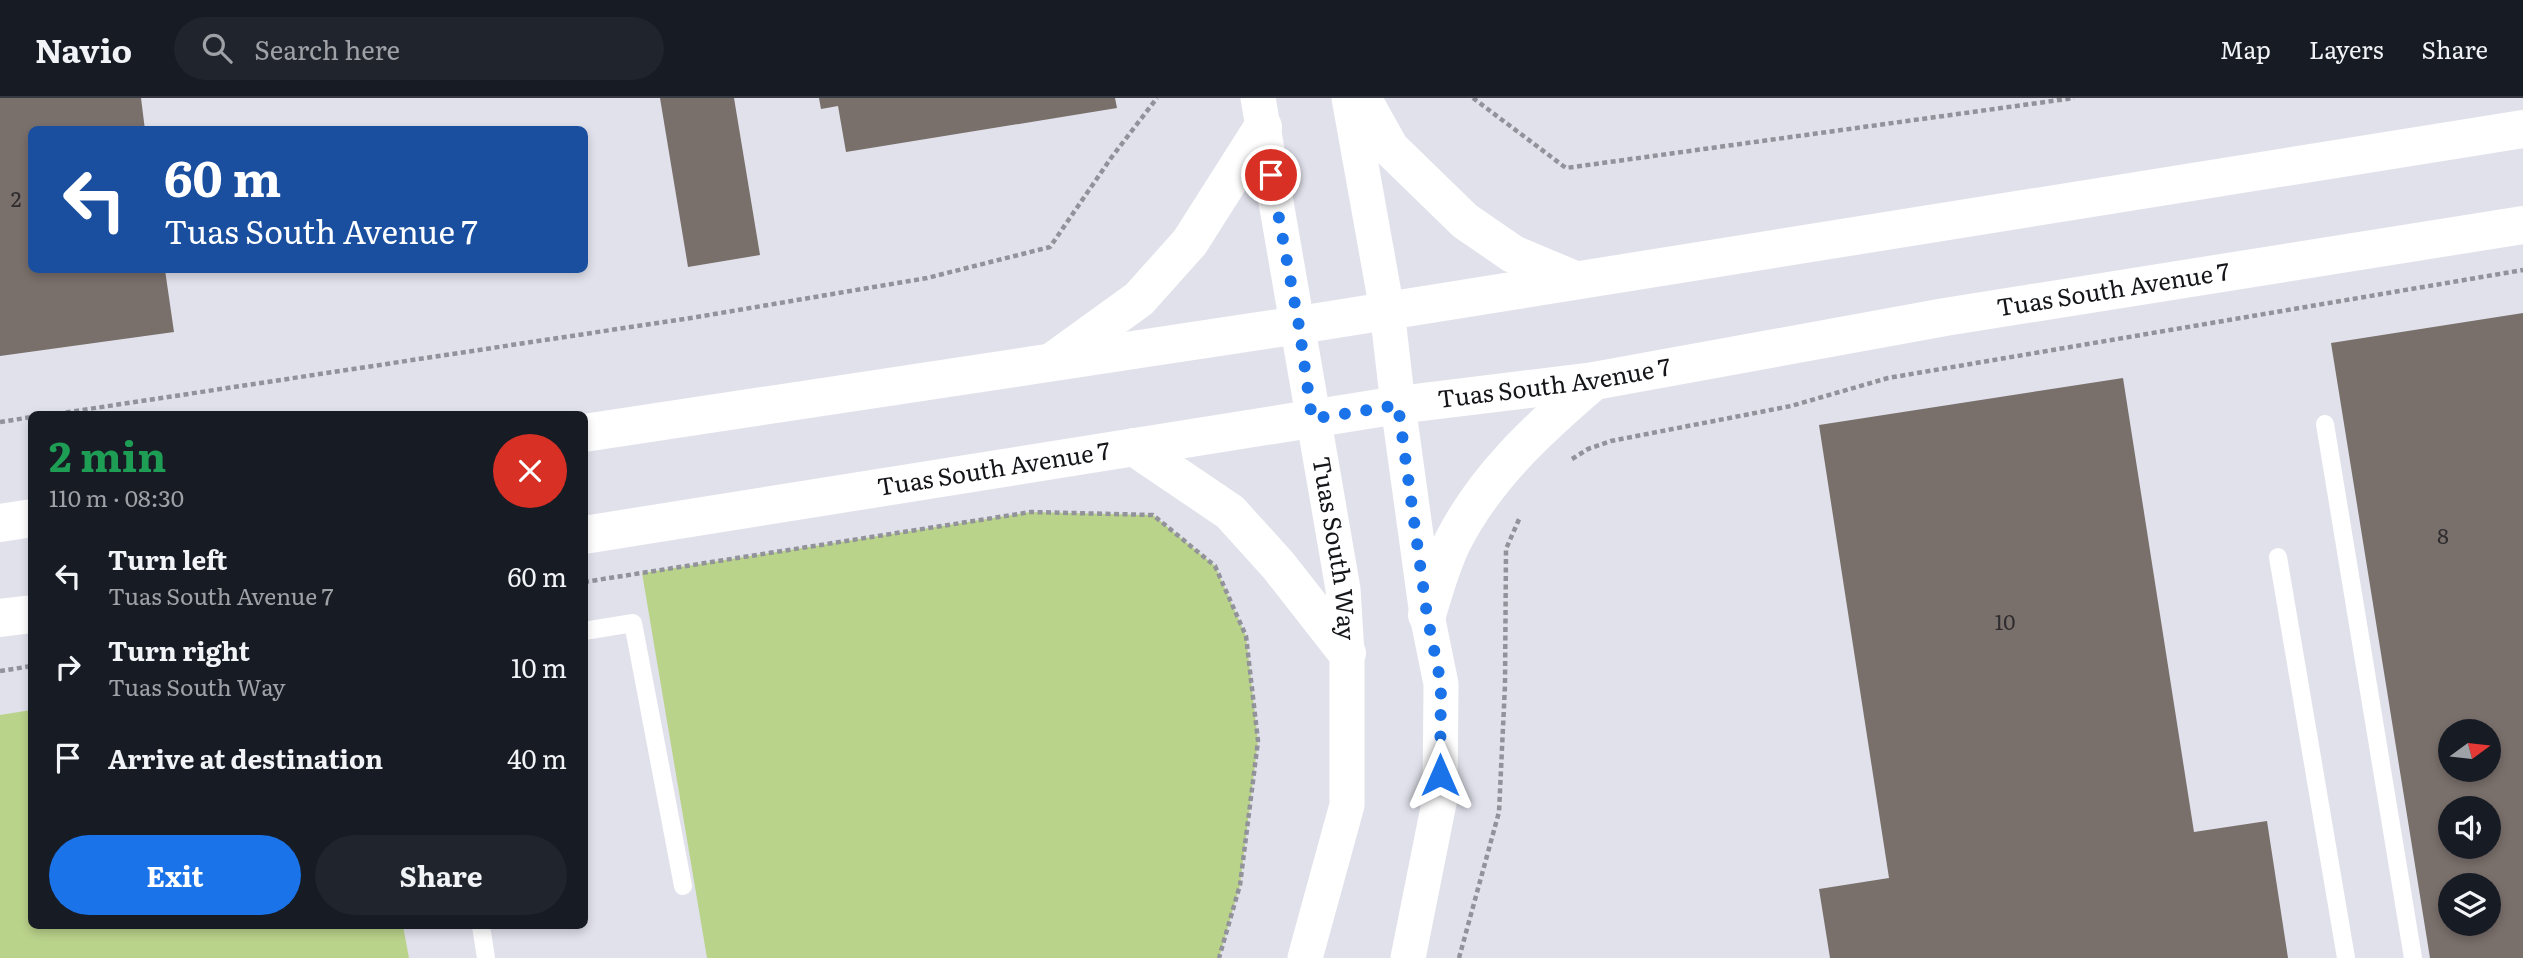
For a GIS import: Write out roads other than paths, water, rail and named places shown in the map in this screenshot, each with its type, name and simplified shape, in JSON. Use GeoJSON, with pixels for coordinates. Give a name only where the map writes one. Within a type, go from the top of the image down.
{"type":"FeatureCollection","features":[{"type":"Feature","properties":{"kind":"street"},"geometry":{"type":"LineString","coordinates":[[1349,98],[1387,310],[1427,615],[1441,684],[1440,798],[1408,958]]}},
{"type":"Feature","properties":{"kind":"street"},"geometry":{"type":"LineString","coordinates":[[1362,98],[1390,148],[1465,221],[1513,254],[1577,281]]}},
{"type":"Feature","properties":{"kind":"street"},"geometry":{"type":"LineString","coordinates":[[1051,363],[1139,299],[1190,242],[1260,113]]}},
{"type":"Feature","properties":{"kind":"street","name":"Tuas South Way"},"geometry":{"type":"LineString","coordinates":[[1260,113],[1343,589],[1348,653],[1346,806],[1305,958]]}},
{"type":"Feature","properties":{"kind":"street"},"geometry":{"type":"LineString","coordinates":[[588,432],[1299,326],[2523,129]]}},
{"type":"Feature","properties":{"kind":"street","name":"Tuas South Avenue 7"},"geometry":{"type":"LineString","coordinates":[[588,534],[1398,405],[1594,381],[1945,317],[2523,225]]}},
{"type":"Feature","properties":{"kind":"street"},"geometry":{"type":"LineString","coordinates":[[1427,615],[1453,542],[1476,504],[1508,460],[1547,421],[1594,381]]}},
{"type":"Feature","properties":{"kind":"street"},"geometry":{"type":"LineString","coordinates":[[1134,447],[1230,512],[1278,565],[1348,653]]}},
{"type":"Feature","properties":{"kind":"street"},"geometry":{"type":"LineString","coordinates":[[0,523],[28,519]]}},
{"type":"Feature","properties":{"kind":"street"},"geometry":{"type":"LineString","coordinates":[[0,618],[28,614]]}},
{"type":"Feature","properties":{"kind":"lane"},"geometry":{"type":"LineString","coordinates":[[2325,424],[2413,958]]}},
{"type":"Feature","properties":{"kind":"lane"},"geometry":{"type":"LineString","coordinates":[[2278,557],[2346,958]]}},
{"type":"Feature","properties":{"kind":"lane"},"geometry":{"type":"LineString","coordinates":[[588,630],[633,623],[683,886]]}},
{"type":"Feature","properties":{"kind":"lane"},"geometry":{"type":"LineString","coordinates":[[481,929],[486,958]]}}]}
